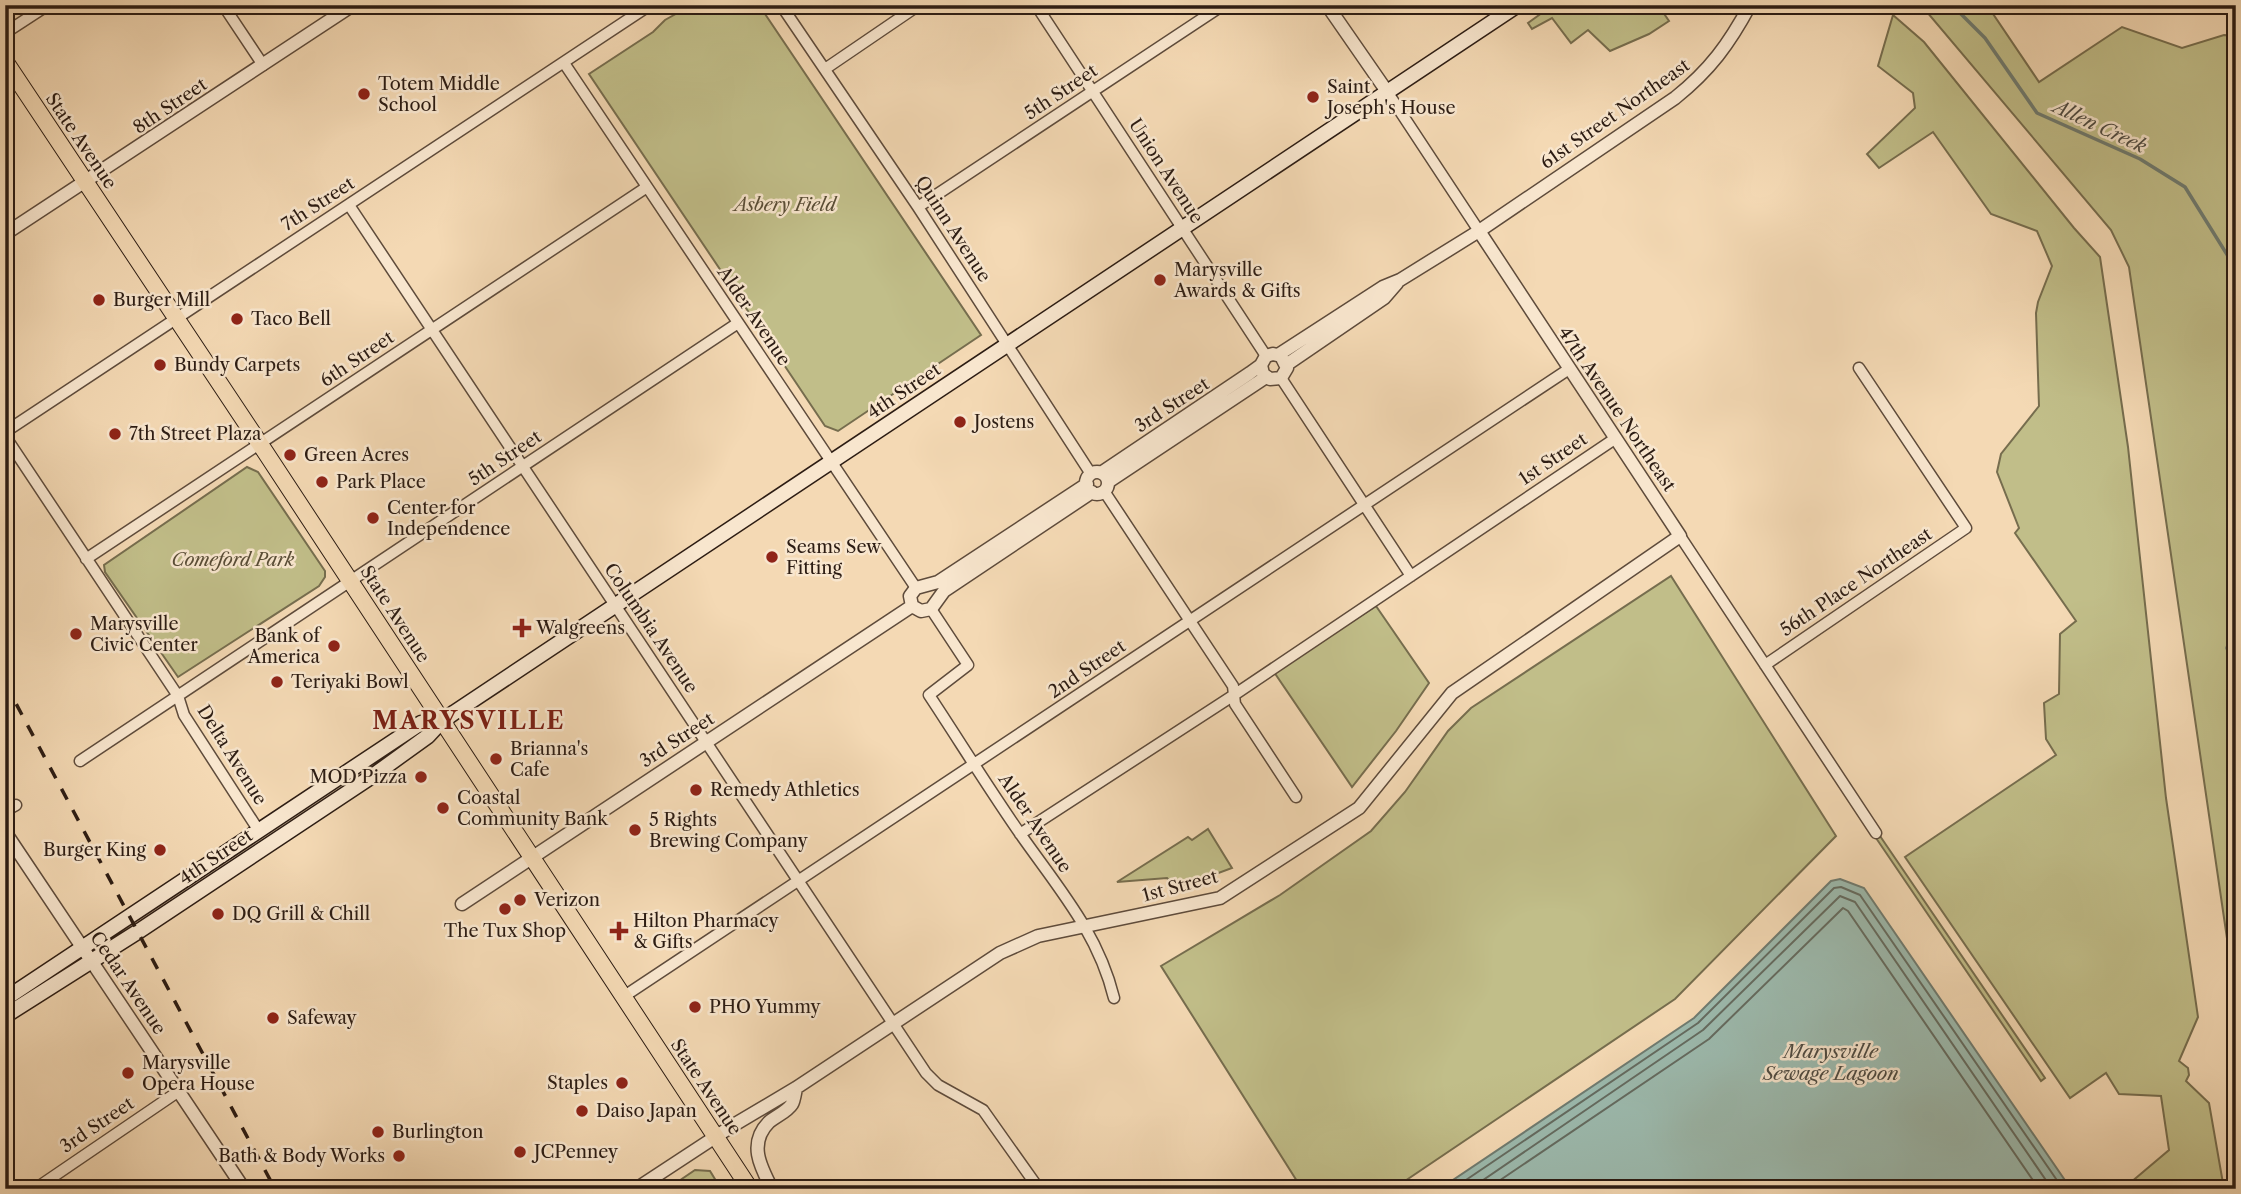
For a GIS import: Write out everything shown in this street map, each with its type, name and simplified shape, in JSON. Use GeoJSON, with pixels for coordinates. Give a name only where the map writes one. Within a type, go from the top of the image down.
{"type":"FeatureCollection","features":[{"type":"Feature","properties":{"kind":"main road","name":"4th Street"},"geometry":{"type":"LineString","coordinates":[[5,1016],[374,775],[428,736],[441,722],[1518,5]]}},
{"type":"Feature","properties":{"kind":"main road","name":"State Avenue"},"geometry":{"type":"LineString","coordinates":[[5,61],[351,581],[441,722],[750,1189]]}},
{"type":"Feature","properties":{"kind":"main road","name":"4th Street"},"geometry":{"type":"LineString","coordinates":[[5,999],[421,723],[441,722]]}},
{"type":"Feature","properties":{"kind":"main road"},"geometry":{"type":"LineString","coordinates":[[216,880],[225,867],[261,841],[262,835],[259,831]]}},
{"type":"Feature","properties":{"kind":"street"},"geometry":{"type":"LineString","coordinates":[[5,33],[48,5]]}},
{"type":"Feature","properties":{"kind":"street"},"geometry":{"type":"LineString","coordinates":[[223,5],[262,65]]}},
{"type":"Feature","properties":{"kind":"street","name":"8th Street"},"geometry":{"type":"LineString","coordinates":[[5,234],[353,5]]}},
{"type":"Feature","properties":{"kind":"street","name":"7th Street"},"geometry":{"type":"LineString","coordinates":[[5,434],[650,5]]}},
{"type":"Feature","properties":{"kind":"street","name":"Quinn Avenue"},"geometry":{"type":"LineString","coordinates":[[781,5],[918,207],[1233,686],[1235,704],[1296,797]]}},
{"type":"Feature","properties":{"kind":"street"},"geometry":{"type":"LineString","coordinates":[[825,69],[919,5]]}},
{"type":"Feature","properties":{"kind":"street","name":"Union Avenue"},"geometry":{"type":"LineString","coordinates":[[1036,5],[1183,229],[1273,360]]}},
{"type":"Feature","properties":{"kind":"street","name":"5th Street"},"geometry":{"type":"LineString","coordinates":[[918,207],[1223,5]]}},
{"type":"Feature","properties":{"kind":"street","name":"47th Avenue Northeast"},"geometry":{"type":"LineString","coordinates":[[1327,5],[1388,93],[1876,832]]}},
{"type":"Feature","properties":{"kind":"street","name":"61st Street Northeast"},"geometry":{"type":"LineString","coordinates":[[1479,231],[1700,78],[1730,43],[1750,5]]}},
{"type":"Feature","properties":{"kind":"street","name":"Alder Avenue"},"geometry":{"type":"LineString","coordinates":[[564,63],[832,462],[921,587]]}},
{"type":"Feature","properties":{"kind":"street","name":"6th Street"},"geometry":{"type":"LineString","coordinates":[[86,559],[647,187]]}},
{"type":"Feature","properties":{"kind":"street","name":"Columbia Avenue"},"geometry":{"type":"LineString","coordinates":[[349,205],[893,1024],[938,1085],[983,1110],[1039,1189]]}},
{"type":"Feature","properties":{"kind":"street","name":"3rd Street"},"geometry":{"type":"LineString","coordinates":[[933,604],[968,574],[1273,360],[1383,287],[1400,280],[1479,231]]}},
{"type":"Feature","properties":{"kind":"street","name":"5th Street"},"geometry":{"type":"LineString","coordinates":[[80,761],[738,324]]}},
{"type":"Feature","properties":{"kind":"street"},"geometry":{"type":"LineString","coordinates":[[1273,360],[1286,372],[1275,380],[1263,374],[1273,360]]}},
{"type":"Feature","properties":{"kind":"street","name":"56th Place Northeast"},"geometry":{"type":"LineString","coordinates":[[1765,665],[1966,528],[1859,368]]}},
{"type":"Feature","properties":{"kind":"street","name":"2nd Street"},"geometry":{"type":"LineString","coordinates":[[623,997],[1569,369]]}},
{"type":"Feature","properties":{"kind":"street","name":"3rd Street"},"geometry":{"type":"LineString","coordinates":[[921,587],[938,582],[1266,377]]}},
{"type":"Feature","properties":{"kind":"street"},"geometry":{"type":"LineString","coordinates":[[1281,378],[1411,576]]}},
{"type":"Feature","properties":{"kind":"street"},"geometry":{"type":"LineString","coordinates":[[5,434],[86,559]]}},
{"type":"Feature","properties":{"kind":"street","name":"1st Street"},"geometry":{"type":"LineString","coordinates":[[1020,834],[1234,695],[1616,438]]}},
{"type":"Feature","properties":{"kind":"street","name":"1st Street"},"geometry":{"type":"LineString","coordinates":[[636,1189],[716,1136],[796,1088],[1000,953],[1038,936],[1220,898],[1359,808],[1452,693],[1680,536]]}},
{"type":"Feature","properties":{"kind":"street","name":"Delta Avenue"},"geometry":{"type":"LineString","coordinates":[[86,559],[178,696],[184,715],[259,831]]}},
{"type":"Feature","properties":{"kind":"street"},"geometry":{"type":"LineString","coordinates":[[921,587],[934,591],[933,604],[921,611],[912,606],[910,596],[921,587]]}},
{"type":"Feature","properties":{"kind":"street","name":"Alder Avenue"},"geometry":{"type":"LineString","coordinates":[[933,604],[968,665],[929,695],[1020,834],[1086,926]]}},
{"type":"Feature","properties":{"kind":"street","name":"3rd Street"},"geometry":{"type":"LineString","coordinates":[[461,905],[531,856],[912,606]]}},
{"type":"Feature","properties":{"kind":"street"},"geometry":{"type":"LineString","coordinates":[[5,811],[16,805]]}},
{"type":"Feature","properties":{"kind":"street","name":"Cedar Avenue"},"geometry":{"type":"LineString","coordinates":[[5,832],[244,1189]]}},
{"type":"Feature","properties":{"kind":"street"},"geometry":{"type":"LineString","coordinates":[[1086,926],[1104,964],[1114,998]]}},
{"type":"Feature","properties":{"kind":"street"},"geometry":{"type":"LineString","coordinates":[[772,1189],[757,1157],[757,1144],[761,1132],[770,1121],[792,1104],[796,1088]]}},
{"type":"Feature","properties":{"kind":"street","name":"3rd Street"},"geometry":{"type":"LineString","coordinates":[[35,1189],[179,1091]]}},
{"type":"Feature","properties":{"kind":"green space","name":"Asbery Field"},"geometry":{"type":"Polygon","coordinates":[[[692,5],[759,5],[981,335],[838,431],[825,426],[589,74],[653,32],[665,20],[692,5]]]}},
{"type":"Feature","properties":{"kind":"green space"},"geometry":{"type":"Polygon","coordinates":[[[1553,5],[1658,5],[1669,21],[1649,34],[1610,51],[1588,30],[1571,43],[1552,18],[1532,29],[1528,23],[1553,5]]]}},
{"type":"Feature","properties":{"kind":"green space"},"geometry":{"type":"Polygon","coordinates":[[[1921,5],[1987,5],[2039,82],[2122,27],[2182,48],[2224,35],[2236,36],[2236,1000],[2129,267],[2111,230],[1921,5]]]}},
{"type":"Feature","properties":{"kind":"green space"},"geometry":{"type":"Polygon","coordinates":[[[1893,15],[1924,42],[2100,257],[2128,447],[2166,798],[2198,1017],[2179,1061],[2188,1068],[2186,1081],[2209,1103],[2224,1189],[2133,1189],[2130,1183],[2169,1150],[2161,1096],[2119,1094],[2106,1073],[2070,1098],[1905,857],[2056,755],[2046,739],[2044,703],[2059,694],[2060,634],[2076,621],[2015,533],[2019,528],[1997,472],[2001,454],[2039,406],[2036,313],[2052,266],[2037,231],[1991,214],[1933,132],[1879,168],[1867,154],[1915,108],[1913,93],[1878,66],[1893,15]]]}},
{"type":"Feature","properties":{"kind":"green space","name":"Comeford Park"},"geometry":{"type":"Polygon","coordinates":[[[247,467],[258,472],[325,571],[325,577],[319,586],[178,677],[105,572],[104,565],[247,467]]]}},
{"type":"Feature","properties":{"kind":"green space"},"geometry":{"type":"Polygon","coordinates":[[[1671,576],[1836,836],[1675,999],[1393,1189],[1302,1189],[1161,966],[1280,895],[1371,831],[1405,792],[1448,731],[1471,708],[1671,576]]]}},
{"type":"Feature","properties":{"kind":"green space"},"geometry":{"type":"Polygon","coordinates":[[[1376,606],[1429,683],[1352,787],[1274,672],[1376,606]]]}},
{"type":"Feature","properties":{"kind":"green space"},"geometry":{"type":"Polygon","coordinates":[[[1208,829],[1232,868],[1186,885],[1174,885],[1167,878],[1117,882],[1188,837],[1192,840],[1208,829]]]}},
{"type":"Feature","properties":{"kind":"green space"},"geometry":{"type":"Polygon","coordinates":[[[1880,836],[2045,1078],[2041,1081],[1876,838],[1880,836]]]}},
{"type":"Feature","properties":{"kind":"green space"},"geometry":{"type":"Polygon","coordinates":[[[695,1170],[710,1171],[721,1189],[671,1189],[670,1187],[695,1170]]]}},
{"type":"Feature","properties":{"kind":"water","name":"Marysville Sewage Lagoon"},"geometry":{"type":"Polygon","coordinates":[[[1840,879],[1864,888],[2071,1189],[1455,1189],[1453,1180],[1694,1018],[1831,881],[1840,879]]]}},
{"type":"Feature","properties":{"kind":"waterway","name":"Allen Creek"},"geometry":{"type":"LineString","coordinates":[[1952,5],[1985,38],[2037,113],[2140,159],[2185,187],[2236,269]]}},
{"type":"Feature","properties":{"kind":"waterway","name":"Allen Creek"},"geometry":{"type":"LineString","coordinates":[[2236,621],[2227,648],[2236,673]]}},
{"type":"Feature","properties":{"kind":"railway"},"geometry":{"type":"LineString","coordinates":[[5,683],[275,1189]]}},
{"type":"Feature","properties":{"kind":"place","name":"Totem Middle School"},"geometry":{"type":"Point","coordinates":[364,94]}},
{"type":"Feature","properties":{"kind":"place","name":"Saint Joseph's House"},"geometry":{"type":"Point","coordinates":[1313,97]}},
{"type":"Feature","properties":{"kind":"place","name":"Marysville Awards & Gifts"},"geometry":{"type":"Point","coordinates":[1160,280]}},
{"type":"Feature","properties":{"kind":"place","name":"Burger Mill"},"geometry":{"type":"Point","coordinates":[99,300]}},
{"type":"Feature","properties":{"kind":"place","name":"Taco Bell"},"geometry":{"type":"Point","coordinates":[237,319]}},
{"type":"Feature","properties":{"kind":"place","name":"Bundy Carpets"},"geometry":{"type":"Point","coordinates":[160,365]}},
{"type":"Feature","properties":{"kind":"place","name":"Jostens"},"geometry":{"type":"Point","coordinates":[960,422]}},
{"type":"Feature","properties":{"kind":"place","name":"7th Street Plaza"},"geometry":{"type":"Point","coordinates":[115,434]}},
{"type":"Feature","properties":{"kind":"place","name":"Green Acres"},"geometry":{"type":"Point","coordinates":[290,455]}},
{"type":"Feature","properties":{"kind":"place","name":"Park Place"},"geometry":{"type":"Point","coordinates":[322,482]}},
{"type":"Feature","properties":{"kind":"place","name":"Center for Independence"},"geometry":{"type":"Point","coordinates":[373,518]}},
{"type":"Feature","properties":{"kind":"place","name":"Seams Sew Fitting"},"geometry":{"type":"Point","coordinates":[772,557]}},
{"type":"Feature","properties":{"kind":"place","name":"Walgreens"},"geometry":{"type":"Point","coordinates":[522,628]}},
{"type":"Feature","properties":{"kind":"place","name":"Marysville Civic Center"},"geometry":{"type":"Point","coordinates":[76,634]}},
{"type":"Feature","properties":{"kind":"place","name":"Bank of America"},"geometry":{"type":"Point","coordinates":[334,646]}},
{"type":"Feature","properties":{"kind":"place","name":"Teriyaki Bowl"},"geometry":{"type":"Point","coordinates":[277,682]}},
{"type":"Feature","properties":{"kind":"place","name":"Brianna's Cafe"},"geometry":{"type":"Point","coordinates":[496,759]}},
{"type":"Feature","properties":{"kind":"place","name":"MOD Pizza"},"geometry":{"type":"Point","coordinates":[421,777]}},
{"type":"Feature","properties":{"kind":"place","name":"Remedy Athletics"},"geometry":{"type":"Point","coordinates":[696,790]}},
{"type":"Feature","properties":{"kind":"place","name":"Coastal Community Bank"},"geometry":{"type":"Point","coordinates":[443,808]}},
{"type":"Feature","properties":{"kind":"place","name":"5 Rights Brewing Company"},"geometry":{"type":"Point","coordinates":[635,830]}},
{"type":"Feature","properties":{"kind":"place","name":"Burger King"},"geometry":{"type":"Point","coordinates":[160,850]}},
{"type":"Feature","properties":{"kind":"place","name":"Verizon"},"geometry":{"type":"Point","coordinates":[520,900]}},
{"type":"Feature","properties":{"kind":"place","name":"The Tux Shop"},"geometry":{"type":"Point","coordinates":[505,909]}},
{"type":"Feature","properties":{"kind":"place","name":"DQ Grill & Chill"},"geometry":{"type":"Point","coordinates":[218,914]}},
{"type":"Feature","properties":{"kind":"place","name":"Hilton Pharmacy & Gifts"},"geometry":{"type":"Point","coordinates":[619,931]}},
{"type":"Feature","properties":{"kind":"place","name":"PHO Yummy"},"geometry":{"type":"Point","coordinates":[695,1007]}},
{"type":"Feature","properties":{"kind":"place","name":"Safeway"},"geometry":{"type":"Point","coordinates":[273,1018]}},
{"type":"Feature","properties":{"kind":"place","name":"Marysville Opera House"},"geometry":{"type":"Point","coordinates":[128,1073]}},
{"type":"Feature","properties":{"kind":"place","name":"Staples"},"geometry":{"type":"Point","coordinates":[622,1083]}},
{"type":"Feature","properties":{"kind":"place","name":"Daiso Japan"},"geometry":{"type":"Point","coordinates":[582,1111]}},
{"type":"Feature","properties":{"kind":"place","name":"Burlington"},"geometry":{"type":"Point","coordinates":[378,1132]}},
{"type":"Feature","properties":{"kind":"place","name":"JCPenney"},"geometry":{"type":"Point","coordinates":[520,1152]}},
{"type":"Feature","properties":{"kind":"place","name":"Bath & Body Works"},"geometry":{"type":"Point","coordinates":[399,1156]}},
{"type":"Feature","properties":{"kind":"district","name":"MARYSVILLE"},"geometry":{"type":"Point","coordinates":[469,721]}}]}
